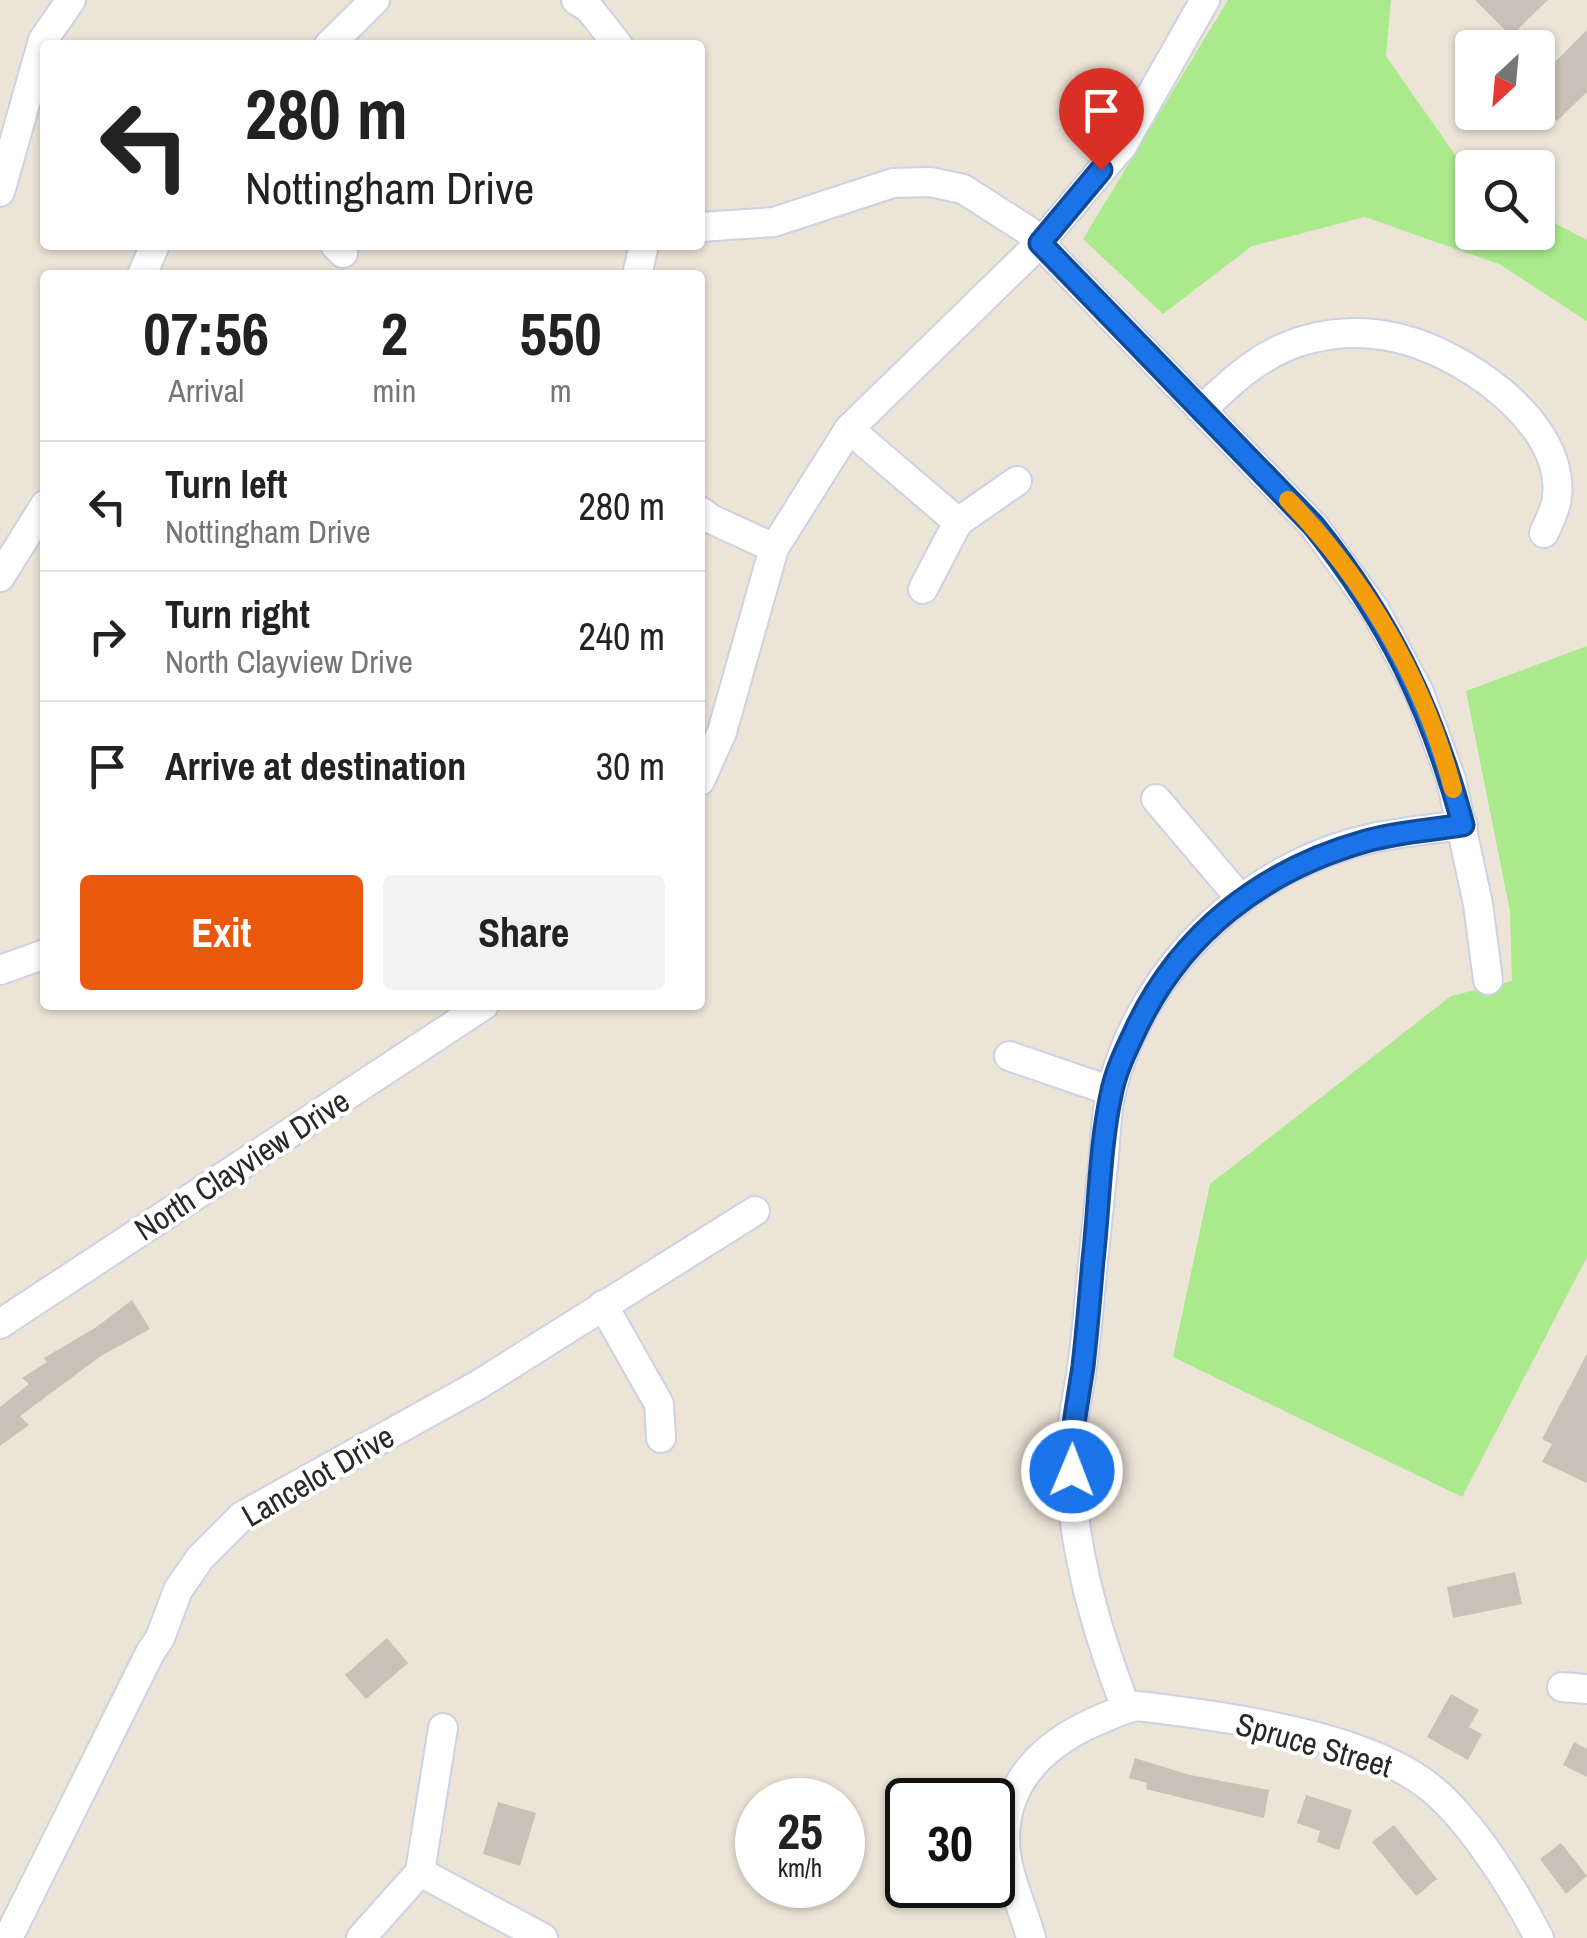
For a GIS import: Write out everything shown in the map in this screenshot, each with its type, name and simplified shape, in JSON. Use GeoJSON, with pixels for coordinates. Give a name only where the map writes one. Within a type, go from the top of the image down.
{"type":"FeatureCollection","features":[{"type":"Feature","properties":{"kind":"street"},"geometry":{"type":"LineString","coordinates":[[43,40],[71,0]]}},
{"type":"Feature","properties":{"kind":"street"},"geometry":{"type":"LineString","coordinates":[[333,40],[375,0]]}},
{"type":"Feature","properties":{"kind":"street"},"geometry":{"type":"LineString","coordinates":[[705,770],[722,732],[774,548],[849,429],[1040,243],[1122,146],[1205,0]]}},
{"type":"Feature","properties":{"kind":"street"},"geometry":{"type":"LineString","coordinates":[[588,3],[614,40]]}},
{"type":"Feature","properties":{"kind":"street"},"geometry":{"type":"LineString","coordinates":[[0,192],[40,49]]}},
{"type":"Feature","properties":{"kind":"street"},"geometry":{"type":"LineString","coordinates":[[705,226],[774,222],[894,182],[930,182],[962,189],[986,202],[1040,243],[1314,526],[1375,610],[1419,692],[1444,758],[1463,825],[1488,980]]}},
{"type":"Feature","properties":{"kind":"street"},"geometry":{"type":"LineString","coordinates":[[1202,410],[1254,363],[1310,339],[1367,333],[1426,347],[1490,382],[1533,425],[1548,450],[1558,496],[1544,533]]}},
{"type":"Feature","properties":{"kind":"street"},"geometry":{"type":"LineString","coordinates":[[849,429],[958,522]]}},
{"type":"Feature","properties":{"kind":"street"},"geometry":{"type":"LineString","coordinates":[[923,589],[958,522],[1017,481]]}},
{"type":"Feature","properties":{"kind":"street"},"geometry":{"type":"LineString","coordinates":[[0,578],[40,513]]}},
{"type":"Feature","properties":{"kind":"street"},"geometry":{"type":"LineString","coordinates":[[705,515],[774,548]]}},
{"type":"Feature","properties":{"kind":"street"},"geometry":{"type":"LineString","coordinates":[[1156,799],[1240,898]]}},
{"type":"Feature","properties":{"kind":"street"},"geometry":{"type":"LineString","coordinates":[[1031,1938],[1009,1870],[1005,1841],[1008,1815],[1019,1785],[1028,1767],[1050,1746],[1071,1732],[1126,1708],[1084,1572],[1070,1446],[1082,1371],[1111,1091],[1148,1004],[1165,976],[1194,939],[1240,898],[1303,863],[1348,846],[1463,825]]}},
{"type":"Feature","properties":{"kind":"street"},"geometry":{"type":"LineString","coordinates":[[0,970],[40,956]]}},
{"type":"Feature","properties":{"kind":"street","name":"North Clayview Drive"},"geometry":{"type":"LineString","coordinates":[[0,1324],[476,1010]]}},
{"type":"Feature","properties":{"kind":"street"},"geometry":{"type":"LineString","coordinates":[[1009,1056],[1111,1091]]}},
{"type":"Feature","properties":{"kind":"street","name":"Lancelot Drive"},"geometry":{"type":"LineString","coordinates":[[8,1938],[160,1638],[178,1590],[200,1558],[242,1516],[478,1384],[755,1211]]}},
{"type":"Feature","properties":{"kind":"street"},"geometry":{"type":"LineString","coordinates":[[603,1304],[659,1404],[662,1438]]}},
{"type":"Feature","properties":{"kind":"street","name":"Spruce Street"},"geometry":{"type":"LineString","coordinates":[[1126,1708],[1190,1712],[1280,1730],[1357,1750],[1404,1769],[1451,1806],[1520,1902],[1539,1938]]}},
{"type":"Feature","properties":{"kind":"street"},"geometry":{"type":"LineString","coordinates":[[361,1938],[420,1872],[442,1728]]}},
{"type":"Feature","properties":{"kind":"street"},"geometry":{"type":"LineString","coordinates":[[420,1872],[543,1938]]}},
{"type":"Feature","properties":{"kind":"green space"},"geometry":{"type":"Polygon","coordinates":[[[1228,0],[1391,0],[1386,56],[1455,155],[1455,249],[1365,217],[1252,246],[1163,314],[1083,239],[1228,0]]]}},
{"type":"Feature","properties":{"kind":"green space"},"geometry":{"type":"Polygon","coordinates":[[[1555,223],[1587,240],[1587,321],[1499,264],[1459,250],[1555,250],[1555,223]]]}},
{"type":"Feature","properties":{"kind":"green space"},"geometry":{"type":"Polygon","coordinates":[[[1587,646],[1587,1257],[1462,1497],[1173,1357],[1210,1184],[1451,996],[1512,981],[1510,911],[1466,691],[1587,646]]]}},
{"type":"Feature","properties":{"kind":"building"},"geometry":{"type":"Polygon","coordinates":[[[1475,0],[1548,0],[1517,30],[1505,30],[1475,0]]]}},
{"type":"Feature","properties":{"kind":"building"},"geometry":{"type":"Polygon","coordinates":[[[1587,30],[1587,92],[1557,121],[1555,119],[1555,62],[1587,30]]]}},
{"type":"Feature","properties":{"kind":"building"},"geometry":{"type":"Polygon","coordinates":[[[132,1300],[150,1329],[101,1356],[20,1416],[29,1425],[0,1446],[0,1407],[29,1384],[22,1378],[47,1362],[44,1358],[95,1328],[132,1300]]]}},
{"type":"Feature","properties":{"kind":"building"},"geometry":{"type":"Polygon","coordinates":[[[1587,1354],[1587,1483],[1542,1462],[1552,1444],[1542,1439],[1587,1354]]]}},
{"type":"Feature","properties":{"kind":"building"},"geometry":{"type":"Polygon","coordinates":[[[1515,1572],[1522,1604],[1453,1618],[1447,1587],[1515,1572]]]}},
{"type":"Feature","properties":{"kind":"building"},"geometry":{"type":"Polygon","coordinates":[[[387,1638],[408,1663],[366,1699],[345,1675],[387,1638]]]}},
{"type":"Feature","properties":{"kind":"building"},"geometry":{"type":"Polygon","coordinates":[[[1451,1694],[1479,1710],[1469,1727],[1482,1734],[1468,1760],[1427,1737],[1451,1694]]]}},
{"type":"Feature","properties":{"kind":"building"},"geometry":{"type":"Polygon","coordinates":[[[1574,1742],[1587,1749],[1587,1777],[1563,1765],[1574,1742]]]}},
{"type":"Feature","properties":{"kind":"building"},"geometry":{"type":"Polygon","coordinates":[[[1135,1758],[1190,1775],[1269,1790],[1264,1818],[1146,1789],[1147,1783],[1129,1778],[1135,1758]]]}},
{"type":"Feature","properties":{"kind":"building"},"geometry":{"type":"Polygon","coordinates":[[[1306,1795],[1352,1810],[1339,1850],[1317,1842],[1320,1831],[1297,1823],[1306,1795]]]}},
{"type":"Feature","properties":{"kind":"building"},"geometry":{"type":"Polygon","coordinates":[[[498,1802],[536,1813],[520,1866],[483,1854],[498,1802]]]}},
{"type":"Feature","properties":{"kind":"building"},"geometry":{"type":"Polygon","coordinates":[[[1394,1825],[1437,1879],[1416,1896],[1372,1842],[1394,1825]]]}},
{"type":"Feature","properties":{"kind":"building"},"geometry":{"type":"Polygon","coordinates":[[[1561,1843],[1587,1876],[1566,1894],[1540,1859],[1561,1843]]]}},
{"type":"Feature","properties":{"kind":"slow traffic"},"geometry":{"type":"LineString","coordinates":[[1288,500],[1349,571],[1398,650],[1428,714],[1453,789]]}},
{"type":"Feature","properties":{"kind":"route"},"geometry":{"type":"LineString","coordinates":[[1072,1471],[1070,1446],[1082,1371],[1106,1119],[1118,1068],[1148,1004],[1194,939],[1257,887],[1348,846],[1463,825],[1444,758],[1419,692],[1349,571],[1314,526],[1040,243],[1101,170]]}}]}
